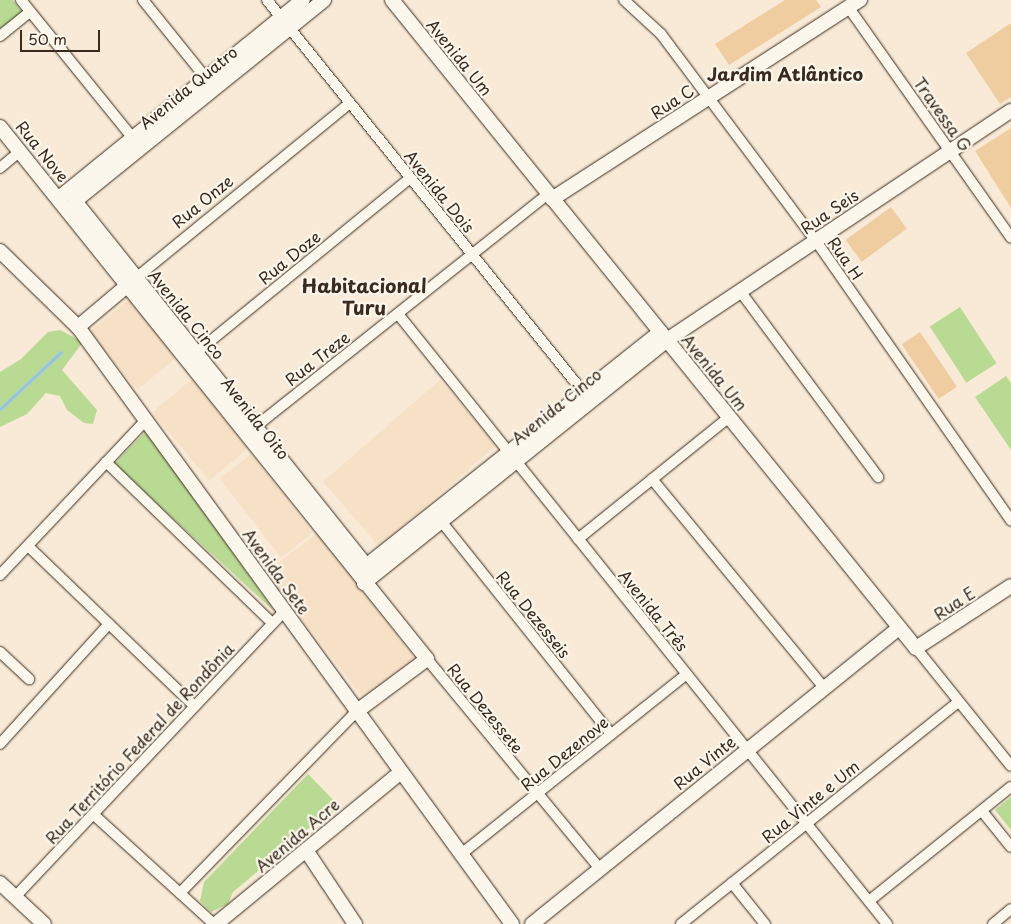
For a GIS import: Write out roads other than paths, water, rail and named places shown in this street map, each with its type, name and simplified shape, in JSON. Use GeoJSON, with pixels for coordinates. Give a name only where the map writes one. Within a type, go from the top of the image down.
{"type":"FeatureCollection","features":[{"type":"Feature","properties":{"kind":"street"},"geometry":{"type":"LineString","coordinates":[[21,0],[137,143]]}},
{"type":"Feature","properties":{"kind":"street"},"geometry":{"type":"LineString","coordinates":[[143,0],[210,84]]}},
{"type":"Feature","properties":{"kind":"street","name":"Avenida Dois"},"geometry":{"type":"LineString","coordinates":[[267,0],[587,397]]}},
{"type":"Feature","properties":{"kind":"street","name":"Avenida Quatro"},"geometry":{"type":"LineString","coordinates":[[285,23],[303,0]]}},
{"type":"Feature","properties":{"kind":"street","name":"Avenida Quatro"},"geometry":{"type":"LineString","coordinates":[[59,198],[137,143],[285,23],[324,0]]}},
{"type":"Feature","properties":{"kind":"street","name":"Avenida Um"},"geometry":{"type":"LineString","coordinates":[[392,0],[1011,766]]}},
{"type":"Feature","properties":{"kind":"street","name":"Rua H"},"geometry":{"type":"LineString","coordinates":[[624,0],[660,34],[816,241],[1011,520]]}},
{"type":"Feature","properties":{"kind":"street","name":"Rua C"},"geometry":{"type":"LineString","coordinates":[[550,197],[854,4]]}},
{"type":"Feature","properties":{"kind":"street","name":"Travessa G"},"geometry":{"type":"LineString","coordinates":[[854,4],[1011,238]]}},
{"type":"Feature","properties":{"kind":"street"},"geometry":{"type":"LineString","coordinates":[[0,36],[30,12]]}},
{"type":"Feature","properties":{"kind":"street","name":"Rua Onze"},"geometry":{"type":"LineString","coordinates":[[78,327],[350,103]]}},
{"type":"Feature","properties":{"kind":"street","name":"Rua Seis"},"geometry":{"type":"LineString","coordinates":[[663,336],[740,291],[1011,111]]}},
{"type":"Feature","properties":{"kind":"street","name":"Rua Nove"},"geometry":{"type":"LineString","coordinates":[[0,127],[59,198]]}},
{"type":"Feature","properties":{"kind":"street","name":"Avenida Quatro"},"geometry":{"type":"LineString","coordinates":[[75,201],[137,143]]}},
{"type":"Feature","properties":{"kind":"street"},"geometry":{"type":"LineString","coordinates":[[0,168],[20,151]]}},
{"type":"Feature","properties":{"kind":"street","name":"Rua Doze"},"geometry":{"type":"LineString","coordinates":[[192,356],[410,178]]}},
{"type":"Feature","properties":{"kind":"street","name":"Rua Treze"},"geometry":{"type":"LineString","coordinates":[[250,430],[472,254],[550,197]]}},
{"type":"Feature","properties":{"kind":"street"},"geometry":{"type":"LineString","coordinates":[[59,198],[75,201]]}},
{"type":"Feature","properties":{"kind":"street","name":"Avenida Oito"},"geometry":{"type":"LineString","coordinates":[[59,198],[132,282],[192,356],[250,430],[364,583],[426,659]]}},
{"type":"Feature","properties":{"kind":"street","name":"Avenida Cinco"},"geometry":{"type":"LineString","coordinates":[[75,201],[132,282]]}},
{"type":"Feature","properties":{"kind":"street","name":"Avenida Sete"},"geometry":{"type":"LineString","coordinates":[[0,251],[78,327],[285,610],[400,773],[512,924]]}},
{"type":"Feature","properties":{"kind":"street"},"geometry":{"type":"LineString","coordinates":[[740,291],[878,477]]}},
{"type":"Feature","properties":{"kind":"street","name":"Avenida Três"},"geometry":{"type":"LineString","coordinates":[[398,314],[887,924]]}},
{"type":"Feature","properties":{"kind":"street","name":"Avenida Cinco"},"geometry":{"type":"LineString","coordinates":[[366,566],[437,516],[663,336]]}},
{"type":"Feature","properties":{"kind":"street"},"geometry":{"type":"LineString","coordinates":[[578,539],[728,418]]}},
{"type":"Feature","properties":{"kind":"street"},"geometry":{"type":"LineString","coordinates":[[0,575],[147,420]]}},
{"type":"Feature","properties":{"kind":"street"},"geometry":{"type":"LineString","coordinates":[[250,430],[366,566],[364,583]]}},
{"type":"Feature","properties":{"kind":"street"},"geometry":{"type":"LineString","coordinates":[[106,462],[272,623]]}},
{"type":"Feature","properties":{"kind":"street"},"geometry":{"type":"LineString","coordinates":[[652,480],[824,688]]}},
{"type":"Feature","properties":{"kind":"street","name":"Avenida Cinco"},"geometry":{"type":"LineString","coordinates":[[364,583],[437,516]]}},
{"type":"Feature","properties":{"kind":"street","name":"Rua Dezesseis"},"geometry":{"type":"LineString","coordinates":[[437,516],[611,734]]}},
{"type":"Feature","properties":{"kind":"street"},"geometry":{"type":"LineString","coordinates":[[28,546],[194,706]]}},
{"type":"Feature","properties":{"kind":"street","name":"Rua E"},"geometry":{"type":"LineString","coordinates":[[916,648],[1011,586]]}},
{"type":"Feature","properties":{"kind":"street","name":"Rua Território Federal de Rondônia"},"geometry":{"type":"LineString","coordinates":[[15,897],[285,610]]}},
{"type":"Feature","properties":{"kind":"street"},"geometry":{"type":"LineString","coordinates":[[0,744],[109,624]]}},
{"type":"Feature","properties":{"kind":"street","name":"Rua Vinte"},"geometry":{"type":"LineString","coordinates":[[532,924],[899,628]]}},
{"type":"Feature","properties":{"kind":"street"},"geometry":{"type":"LineString","coordinates":[[0,652],[29,679]]}},
{"type":"Feature","properties":{"kind":"street"},"geometry":{"type":"LineString","coordinates":[[180,893],[356,712],[426,659]]}},
{"type":"Feature","properties":{"kind":"street","name":"Rua Dezessete"},"geometry":{"type":"LineString","coordinates":[[426,659],[600,869]]}},
{"type":"Feature","properties":{"kind":"street","name":"Rua Dezenove"},"geometry":{"type":"LineString","coordinates":[[460,854],[687,674]]}},
{"type":"Feature","properties":{"kind":"street","name":"Rua Vinte e Um"},"geometry":{"type":"LineString","coordinates":[[681,924],[958,702]]}},
{"type":"Feature","properties":{"kind":"street","name":"Avenida Acre"},"geometry":{"type":"LineString","coordinates":[[215,924],[400,773]]}},
{"type":"Feature","properties":{"kind":"street"},"geometry":{"type":"LineString","coordinates":[[869,901],[1011,787]]}},
{"type":"Feature","properties":{"kind":"street"},"geometry":{"type":"LineString","coordinates":[[982,811],[1011,847]]}},
{"type":"Feature","properties":{"kind":"street"},"geometry":{"type":"LineString","coordinates":[[93,814],[215,924]]}},
{"type":"Feature","properties":{"kind":"street"},"geometry":{"type":"LineString","coordinates":[[306,850],[355,924]]}},
{"type":"Feature","properties":{"kind":"street"},"geometry":{"type":"LineString","coordinates":[[0,883],[44,924]]}},
{"type":"Feature","properties":{"kind":"street"},"geometry":{"type":"LineString","coordinates":[[732,883],[765,924]]}},
{"type":"Feature","properties":{"kind":"street"},"geometry":{"type":"LineString","coordinates":[[993,924],[1011,909]]}},
{"type":"Feature","properties":{"kind":"waterway"},"geometry":{"type":"LineString","coordinates":[[0,409],[61,352]]}},
{"type":"Feature","properties":{"kind":"district","name":"Jardim Atlântico"},"geometry":{"type":"Point","coordinates":[785,74]}},
{"type":"Feature","properties":{"kind":"district","name":"Habitacional Turu"},"geometry":{"type":"Point","coordinates":[364,297]}}]}
